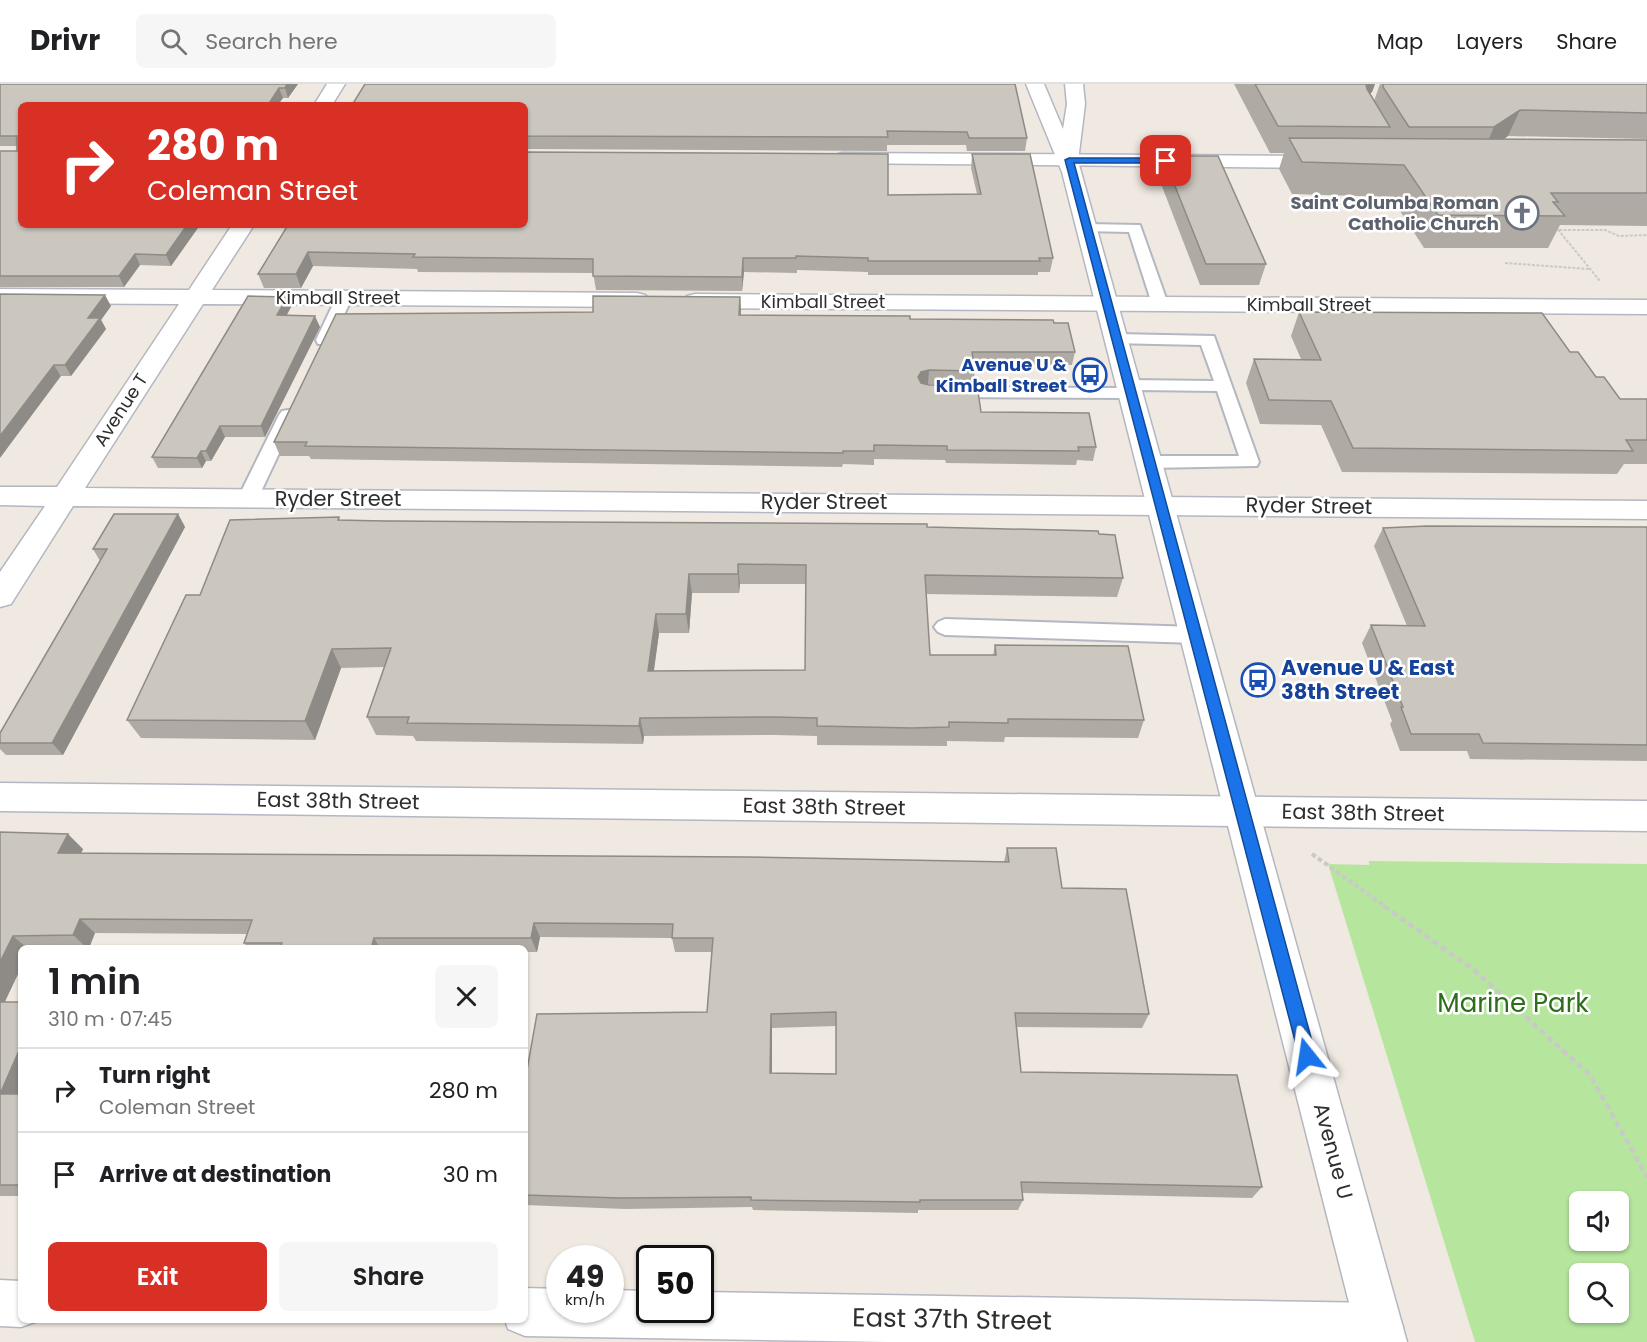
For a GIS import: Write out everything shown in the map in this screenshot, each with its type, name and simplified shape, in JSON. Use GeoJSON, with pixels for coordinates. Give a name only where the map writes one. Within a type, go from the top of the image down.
{"type":"FeatureCollection","features":[{"type":"Feature","properties":{"kind":"street"},"geometry":{"type":"LineString","coordinates":[[324,102],[336,84]]}},
{"type":"Feature","properties":{"kind":"street","name":"Avenue U"},"geometry":{"type":"LineString","coordinates":[[1035,84],[1039,99],[1069,160],[1381,1335]]}},
{"type":"Feature","properties":{"kind":"street","name":"Avenue U"},"geometry":{"type":"LineString","coordinates":[[1069,160],[1076,104],[1074,84]]}},
{"type":"Feature","properties":{"kind":"street"},"geometry":{"type":"LineString","coordinates":[[822,159],[1346,162]]}},
{"type":"Feature","properties":{"kind":"street","name":"Avenue T"},"geometry":{"type":"LineString","coordinates":[[0,596],[241,228]]}},
{"type":"Feature","properties":{"kind":"street","name":"Kimball Street"},"geometry":{"type":"LineString","coordinates":[[0,296],[1647,307]]}},
{"type":"Feature","properties":{"kind":"street","name":"Ryder Street"},"geometry":{"type":"LineString","coordinates":[[0,496],[1647,510]]}},
{"type":"Feature","properties":{"kind":"street","name":"East 38th Street"},"geometry":{"type":"LineString","coordinates":[[0,797],[1647,816]]}},
{"type":"Feature","properties":{"kind":"street"},"geometry":{"type":"LineString","coordinates":[[0,1304],[18,1304]]}},
{"type":"Feature","properties":{"kind":"street","name":"East 37th Street"},"geometry":{"type":"LineString","coordinates":[[528,1312],[1381,1335]]}},
{"type":"Feature","properties":{"kind":"lane"},"geometry":{"type":"LineString","coordinates":[[1087,228],[1134,228],[1160,304]]}},
{"type":"Feature","properties":{"kind":"lane"},"geometry":{"type":"LineString","coordinates":[[318,353],[344,298]]}},
{"type":"Feature","properties":{"kind":"lane"},"geometry":{"type":"LineString","coordinates":[[1116,339],[1208,340],[1250,462],[1149,462]]}},
{"type":"Feature","properties":{"kind":"lane"},"geometry":{"type":"LineString","coordinates":[[928,392],[1224,386]]}},
{"type":"Feature","properties":{"kind":"lane"},"geometry":{"type":"LineString","coordinates":[[248,498],[298,395]]}},
{"type":"Feature","properties":{"kind":"lane"},"geometry":{"type":"LineString","coordinates":[[945,627],[1196,635]]}},
{"type":"Feature","properties":{"kind":"path"},"geometry":{"type":"LineString","coordinates":[[1555,226],[1621,307]]}},
{"type":"Feature","properties":{"kind":"path"},"geometry":{"type":"LineString","coordinates":[[1558,230],[1605,230],[1619,236],[1647,235]]}},
{"type":"Feature","properties":{"kind":"path"},"geometry":{"type":"LineString","coordinates":[[1505,263],[1589,268]]}},
{"type":"Feature","properties":{"kind":"path"},"geometry":{"type":"LineString","coordinates":[[1312,854],[1474,970],[1590,1075],[1647,1177]]}},
{"type":"Feature","properties":{"kind":"green space","name":"Marine Park"},"geometry":{"type":"Polygon","coordinates":[[[1369,861],[1647,864],[1647,1342],[1475,1342],[1328,864],[1369,865],[1369,861]]]}},
{"type":"Feature","properties":{"kind":"building"},"geometry":{"type":"Polygon","coordinates":[[[0,84],[287,84],[285,88],[279,88],[270,102],[18,102],[18,228],[185,228],[166,255],[135,254],[119,276],[0,276],[0,151],[17,151],[17,136],[0,136],[0,84]]]}},
{"type":"Feature","properties":{"kind":"building"},"geometry":{"type":"Polygon","coordinates":[[[365,84],[1015,84],[1027,138],[969,138],[967,132],[887,131],[888,137],[528,136],[528,102],[354,102],[365,84]]]}},
{"type":"Feature","properties":{"kind":"building"},"geometry":{"type":"Polygon","coordinates":[[[1255,84],[1366,84],[1390,127],[1278,126],[1255,84]]]}},
{"type":"Feature","properties":{"kind":"building"},"geometry":{"type":"Polygon","coordinates":[[[1383,84],[1647,84],[1647,113],[1520,110],[1494,127],[1409,127],[1383,84]]]}},
{"type":"Feature","properties":{"kind":"building"},"geometry":{"type":"Polygon","coordinates":[[[1289,138],[1647,140],[1647,193],[1551,193],[1558,202],[1553,202],[1565,216],[1438,215],[1404,165],[1302,162],[1289,138]]]}},
{"type":"Feature","properties":{"kind":"building"},"geometry":{"type":"Polygon","coordinates":[[[528,152],[888,154],[888,195],[981,194],[972,154],[1030,154],[1053,258],[1039,258],[1040,261],[868,261],[868,258],[796,256],[796,258],[743,258],[742,277],[593,276],[593,259],[413,257],[415,254],[308,252],[296,274],[258,274],[286,228],[528,228],[528,152]]]}},
{"type":"Feature","properties":{"kind":"building"},"geometry":{"type":"Polygon","coordinates":[[[1163,156],[1218,156],[1266,264],[1206,264],[1163,156]]]}},
{"type":"Feature","properties":{"kind":"building"},"geometry":{"type":"Polygon","coordinates":[[[0,294],[105,295],[88,318],[100,318],[65,365],[54,365],[0,436],[0,294]]]}},
{"type":"Feature","properties":{"kind":"building"},"geometry":{"type":"Polygon","coordinates":[[[248,296],[287,297],[277,315],[315,316],[261,426],[220,426],[206,451],[201,451],[197,458],[152,457],[248,296]]]}},
{"type":"Feature","properties":{"kind":"building"},"geometry":{"type":"Polygon","coordinates":[[[593,296],[740,297],[739,315],[910,316],[910,319],[1053,320],[1054,323],[1068,323],[1075,352],[972,352],[975,371],[929,370],[921,372],[918,377],[921,383],[929,385],[977,385],[981,412],[1089,413],[1096,447],[1078,447],[1079,451],[947,450],[947,446],[874,445],[874,451],[843,451],[843,453],[305,446],[307,442],[274,442],[336,314],[593,312],[593,296]]]}},
{"type":"Feature","properties":{"kind":"building"},"geometry":{"type":"Polygon","coordinates":[[[1299,312],[1542,313],[1570,352],[1578,352],[1596,377],[1604,377],[1620,399],[1647,399],[1647,440],[1626,440],[1633,451],[1353,448],[1331,401],[1269,400],[1254,359],[1321,360],[1299,312]]]}},
{"type":"Feature","properties":{"kind":"building"},"geometry":{"type":"Polygon","coordinates":[[[114,514],[178,514],[52,743],[0,743],[0,733],[107,549],[93,549],[114,514]]]}},
{"type":"Feature","properties":{"kind":"building"},"geometry":{"type":"Polygon","coordinates":[[[339,517],[338,520],[384,521],[927,524],[927,527],[1098,531],[1099,534],[1115,535],[1123,578],[925,575],[930,655],[996,655],[995,645],[1128,646],[1144,720],[1008,719],[1008,723],[949,722],[949,727],[912,728],[817,726],[817,718],[774,717],[640,718],[639,726],[407,723],[409,717],[367,717],[391,648],[332,649],[305,721],[127,720],[186,595],[200,595],[230,520],[339,517]],[[738,564],[738,574],[689,574],[686,614],[656,614],[648,671],[805,670],[806,565],[738,564]]]}},
{"type":"Feature","properties":{"kind":"building"},"geometry":{"type":"Polygon","coordinates":[[[1427,526],[1647,527],[1647,745],[1483,743],[1479,734],[1411,734],[1371,625],[1425,626],[1383,528],[1427,526]]]}},
{"type":"Feature","properties":{"kind":"building"},"geometry":{"type":"Polygon","coordinates":[[[0,832],[68,834],[58,853],[747,857],[1009,862],[1007,848],[1056,848],[1062,888],[1126,889],[1149,1014],[1015,1013],[1021,1072],[1237,1075],[1262,1187],[1021,1182],[1023,1200],[920,1200],[920,1202],[751,1200],[751,1197],[620,1198],[528,1195],[528,1064],[537,1014],[707,1012],[713,938],[672,938],[673,924],[534,923],[531,938],[374,938],[372,945],[281,945],[282,943],[244,943],[252,920],[80,919],[73,935],[13,936],[0,962],[0,832]],[[836,1012],[771,1014],[770,1073],[836,1074],[836,1012]]]}},
{"type":"Feature","properties":{"kind":"building"},"geometry":{"type":"Polygon","coordinates":[[[0,1002],[18,1002],[18,1053],[0,1094],[0,1002]]]}},
{"type":"Feature","properties":{"kind":"building"},"geometry":{"type":"Polygon","coordinates":[[[0,1094],[18,1094],[18,1185],[0,1185],[0,1094]]]}},
{"type":"Feature","properties":{"kind":"place","name":"Saint Columba Roman Catholic Church"},"geometry":{"type":"Point","coordinates":[1522,213]}},
{"type":"Feature","properties":{"kind":"place","name":"Avenue U & Kimball Street"},"geometry":{"type":"Point","coordinates":[1090,375]}},
{"type":"Feature","properties":{"kind":"place","name":"Avenue U & East 38th Street"},"geometry":{"type":"Point","coordinates":[1258,680]}},
{"type":"Feature","properties":{"kind":"route"},"geometry":{"type":"LineString","coordinates":[[1166,161],[1069,160],[1307,1056]]}}]}
